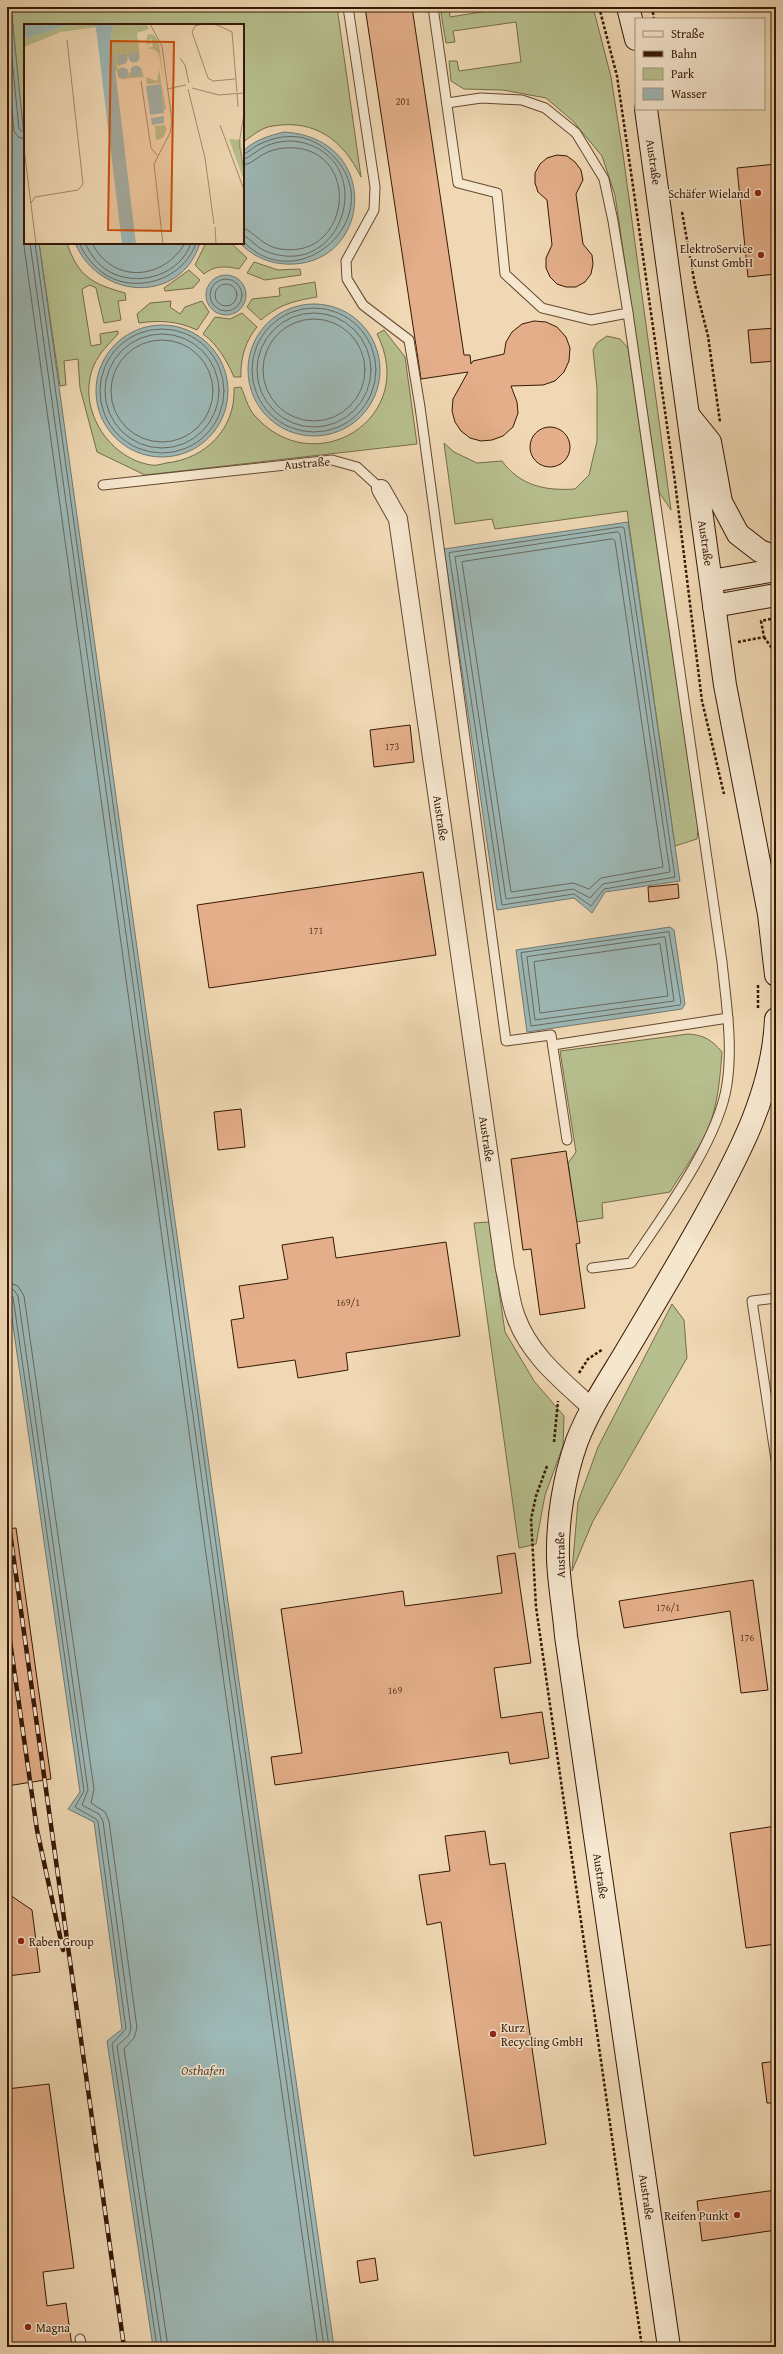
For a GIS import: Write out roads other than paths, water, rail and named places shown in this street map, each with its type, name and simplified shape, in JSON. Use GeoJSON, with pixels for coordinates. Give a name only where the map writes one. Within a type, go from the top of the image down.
{"type":"FeatureCollection","features":[{"type":"Feature","properties":{"kind":"main road"},"geometry":{"type":"LineString","coordinates":[[628,7],[635,36]]}},
{"type":"Feature","properties":{"kind":"main road","name":"Austraße"},"geometry":{"type":"LineString","coordinates":[[646,110],[725,685],[769,914],[776,975]]}},
{"type":"Feature","properties":{"kind":"main road"},"geometry":{"type":"LineString","coordinates":[[688,416],[710,442],[721,502],[738,534],[760,551],[776,557]]}},
{"type":"Feature","properties":{"kind":"main road"},"geometry":{"type":"LineString","coordinates":[[711,581],[776,570]]}},
{"type":"Feature","properties":{"kind":"main road"},"geometry":{"type":"LineString","coordinates":[[714,606],[776,595]]}},
{"type":"Feature","properties":{"kind":"main road","name":"Austraße"},"geometry":{"type":"LineString","coordinates":[[669,2347],[568,1644],[558,1560],[559,1525],[564,1490],[577,1441],[592,1408],[683,1256],[736,1161],[763,1091],[772,1054],[776,1019]]}},
{"type":"Feature","properties":{"kind":"street","name":"Austraße"},"geometry":{"type":"LineString","coordinates":[[381,490],[398,519],[504,1261],[515,1316],[524,1337],[536,1355],[592,1408]]}},
{"type":"Feature","properties":{"kind":"lane"},"geometry":{"type":"LineString","coordinates":[[348,7],[375,187],[374,210],[346,261],[347,279],[363,305],[409,340],[422,415],[506,1041],[551,1035],[567,1140]]}},
{"type":"Feature","properties":{"kind":"lane"},"geometry":{"type":"LineString","coordinates":[[433,7],[458,183],[497,193],[505,274],[542,308],[590,320],[628,313]]}},
{"type":"Feature","properties":{"kind":"lane"},"geometry":{"type":"LineString","coordinates":[[447,103],[481,98],[522,100],[545,108],[576,133],[604,179],[613,221],[628,313],[722,962],[728,1018],[729,1054],[727,1085],[710,1135],[671,1204],[631,1263],[592,1268]]}},
{"type":"Feature","properties":{"kind":"lane","name":"Austraße"},"geometry":{"type":"LineString","coordinates":[[103,485],[332,460],[357,467],[381,490]]}},
{"type":"Feature","properties":{"kind":"lane"},"geometry":{"type":"LineString","coordinates":[[553,1045],[728,1018]]}},
{"type":"Feature","properties":{"kind":"lane"},"geometry":{"type":"LineString","coordinates":[[776,1298],[752,1301],[776,1460]]}},
{"type":"Feature","properties":{"kind":"water","name":"Osthafen"},"geometry":{"type":"Polygon","coordinates":[[[7,7],[11,7],[24,137],[24,244],[39,244],[239,1681],[334,2347],[153,2347],[107,2041],[122,2029],[94,1822],[68,1809],[80,1792],[7,1284],[7,7]]]}},
{"type":"Feature","properties":{"kind":"water"},"geometry":{"type":"Polygon","coordinates":[[[284,132],[316,140],[339,156],[351,178],[355,202],[349,226],[336,246],[314,260],[285,264],[272,262],[255,255],[241,244],[244,244],[244,150],[252,144],[284,132]]]}},
{"type":"Feature","properties":{"kind":"water"},"geometry":{"type":"Polygon","coordinates":[[[76,244],[200,244],[190,263],[176,277],[159,285],[140,288],[121,285],[102,276],[87,262],[76,244]]]}},
{"type":"Feature","properties":{"kind":"water"},"geometry":{"type":"Polygon","coordinates":[[[222,275],[230,275],[237,278],[243,284],[246,295],[243,306],[237,312],[230,315],[222,315],[215,312],[209,306],[206,299],[206,291],[209,284],[215,278],[222,275]]]}},
{"type":"Feature","properties":{"kind":"water"},"geometry":{"type":"Polygon","coordinates":[[[320,304],[339,309],[351,315],[361,323],[369,333],[375,345],[379,357],[379,383],[375,395],[369,407],[361,417],[351,425],[339,431],[327,435],[308,436],[289,431],[277,425],[267,417],[259,407],[253,395],[249,383],[248,364],[253,345],[259,333],[267,323],[277,315],[289,309],[301,305],[320,304]]]}},
{"type":"Feature","properties":{"kind":"water"},"geometry":{"type":"Polygon","coordinates":[[[168,325],[187,330],[199,336],[209,344],[217,354],[223,366],[227,378],[227,404],[223,416],[217,428],[209,438],[199,446],[187,452],[175,456],[156,457],[137,452],[125,446],[115,438],[107,428],[101,416],[97,404],[96,385],[101,366],[107,354],[115,344],[125,336],[137,330],[149,326],[168,325]]]}},
{"type":"Feature","properties":{"kind":"water"},"geometry":{"type":"Polygon","coordinates":[[[628,522],[680,881],[605,892],[592,913],[574,898],[497,910],[444,549],[628,522]]]}},
{"type":"Feature","properties":{"kind":"water"},"geometry":{"type":"Polygon","coordinates":[[[670,927],[674,930],[685,1004],[682,1009],[527,1032],[516,950],[670,927]]]}},
{"type":"Feature","properties":{"kind":"railway"},"geometry":{"type":"LineString","coordinates":[[7,1511],[124,2347]]}},
{"type":"Feature","properties":{"kind":"railway"},"geometry":{"type":"LineString","coordinates":[[7,1620],[37,1830],[63,1950]]}},
{"type":"Feature","properties":{"kind":"place","name":"Schäfer Wieland"},"geometry":{"type":"Point","coordinates":[758,193]}},
{"type":"Feature","properties":{"kind":"place","name":"ElektroService Kunst GmbH"},"geometry":{"type":"Point","coordinates":[761,255]}},
{"type":"Feature","properties":{"kind":"place","name":"Raben Group"},"geometry":{"type":"Point","coordinates":[21,1941]}},
{"type":"Feature","properties":{"kind":"place","name":"Kurz Recycling GmbH"},"geometry":{"type":"Point","coordinates":[493,2034]}},
{"type":"Feature","properties":{"kind":"place","name":"Reifen Punkt"},"geometry":{"type":"Point","coordinates":[737,2215]}},
{"type":"Feature","properties":{"kind":"place","name":"Magna"},"geometry":{"type":"Point","coordinates":[28,2327]}}]}
